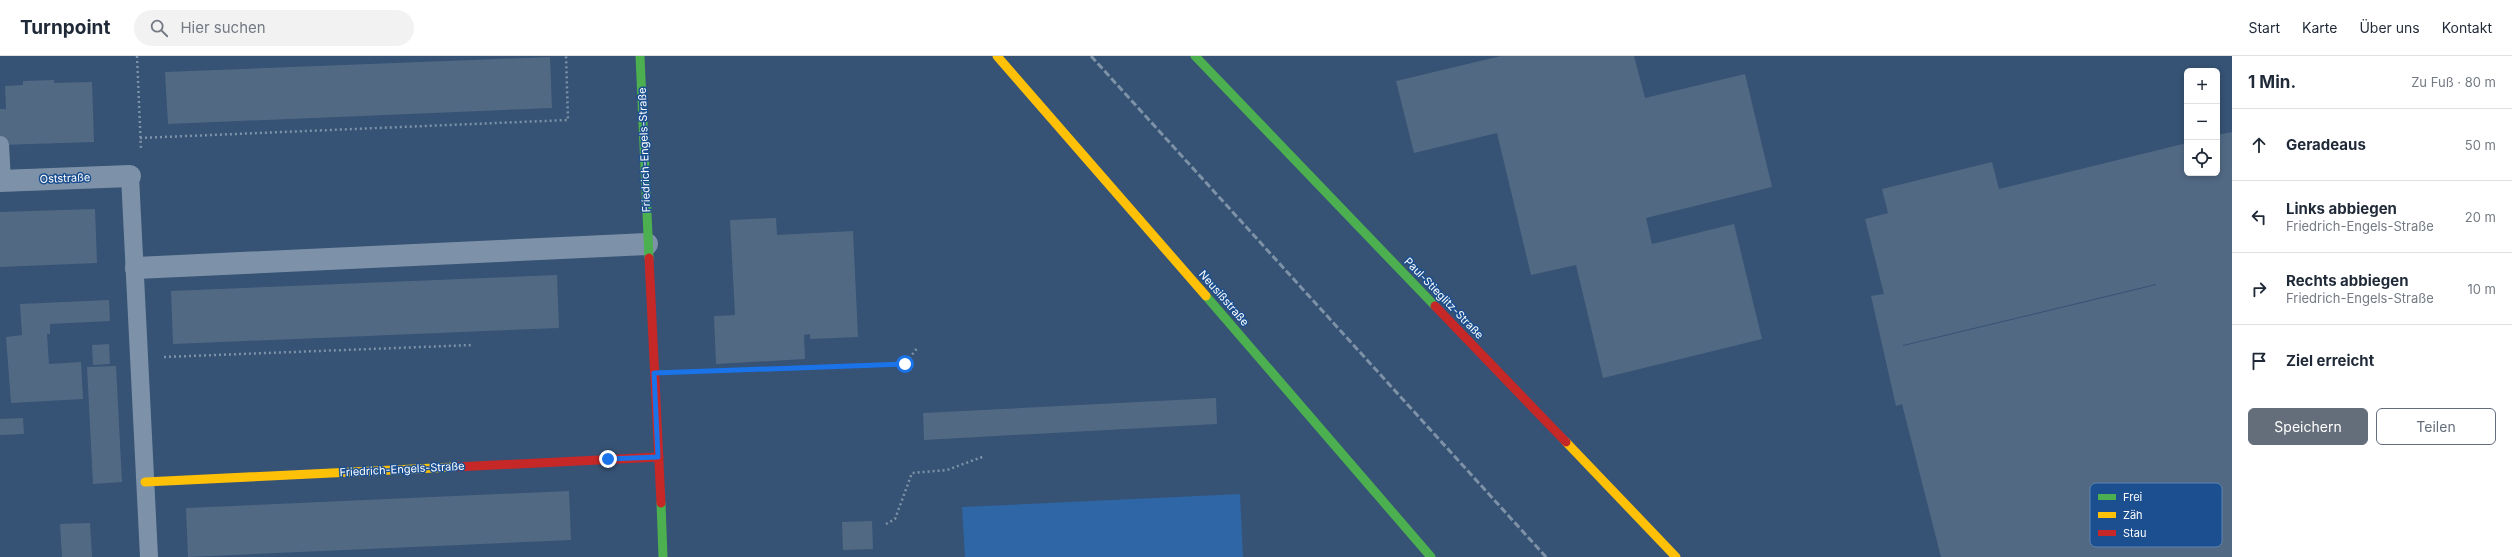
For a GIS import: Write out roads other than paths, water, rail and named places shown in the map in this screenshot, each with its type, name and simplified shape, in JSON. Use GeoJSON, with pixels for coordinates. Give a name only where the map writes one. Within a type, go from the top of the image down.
{"type":"FeatureCollection","features":[{"type":"Feature","properties":{"kind":"street","name":"Friedrich-Engels-Straße"},"geometry":{"type":"LineString","coordinates":[[640,56],[647,244],[663,557]]}},
{"type":"Feature","properties":{"kind":"street","name":"Neusißstraße"},"geometry":{"type":"LineString","coordinates":[[997,56],[1090,160],[1431,557]]}},
{"type":"Feature","properties":{"kind":"street","name":"Paul-Stieglitz-Straße"},"geometry":{"type":"LineString","coordinates":[[1195,56],[1676,557]]}},
{"type":"Feature","properties":{"kind":"street","name":"Oststraße"},"geometry":{"type":"LineString","coordinates":[[1,181],[130,176]]}},
{"type":"Feature","properties":{"kind":"street"},"geometry":{"type":"LineString","coordinates":[[136,268],[647,244]]}},
{"type":"Feature","properties":{"kind":"street","name":"Friedrich-Engels-Straße"},"geometry":{"type":"LineString","coordinates":[[145,482],[658,457]]}},
{"type":"Feature","properties":{"kind":"lane"},"geometry":{"type":"LineString","coordinates":[[0,145],[1,181]]}},
{"type":"Feature","properties":{"kind":"lane"},"geometry":{"type":"LineString","coordinates":[[130,176],[136,268],[149,557]]}},
{"type":"Feature","properties":{"kind":"railway"},"geometry":{"type":"LineString","coordinates":[[1091,56],[1546,557]]}}]}
